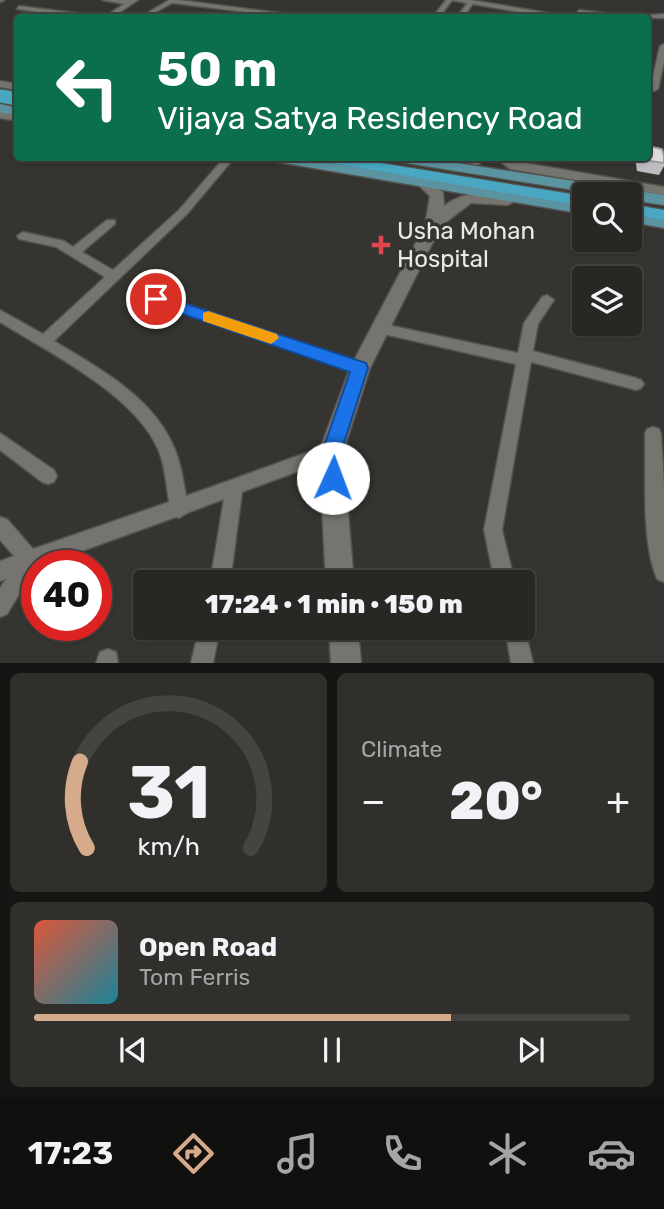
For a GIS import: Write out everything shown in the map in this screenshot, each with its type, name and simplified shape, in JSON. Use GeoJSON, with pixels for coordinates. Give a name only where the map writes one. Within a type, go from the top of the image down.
{"type":"FeatureCollection","features":[{"type":"Feature","properties":{"kind":"highway"},"geometry":{"type":"LineString","coordinates":[[344,161],[572,199]]}},
{"type":"Feature","properties":{"kind":"highway"},"geometry":{"type":"LineString","coordinates":[[389,161],[572,190]]}},
{"type":"Feature","properties":{"kind":"highway"},"geometry":{"type":"LineString","coordinates":[[642,200],[664,206]]}},
{"type":"Feature","properties":{"kind":"highway"},"geometry":{"type":"LineString","coordinates":[[642,211],[664,215]]}},
{"type":"Feature","properties":{"kind":"main road"},"geometry":{"type":"LineString","coordinates":[[297,161],[572,210]]}},
{"type":"Feature","properties":{"kind":"main road"},"geometry":{"type":"LineString","coordinates":[[418,161],[572,187]]}},
{"type":"Feature","properties":{"kind":"main road"},"geometry":{"type":"LineString","coordinates":[[642,197],[664,200]]}},
{"type":"Feature","properties":{"kind":"main road"},"geometry":{"type":"LineString","coordinates":[[642,221],[664,225]]}},
{"type":"Feature","properties":{"kind":"street"},"geometry":{"type":"LineString","coordinates":[[105,0],[133,1]]}},
{"type":"Feature","properties":{"kind":"street"},"geometry":{"type":"LineString","coordinates":[[438,14],[449,0]]}},
{"type":"Feature","properties":{"kind":"street"},"geometry":{"type":"LineString","coordinates":[[454,0],[496,3],[565,14]]}},
{"type":"Feature","properties":{"kind":"street"},"geometry":{"type":"LineString","coordinates":[[112,14],[133,1]]}},
{"type":"Feature","properties":{"kind":"street"},"geometry":{"type":"LineString","coordinates":[[152,12],[172,1],[249,4],[269,14]]}},
{"type":"Feature","properties":{"kind":"street"},"geometry":{"type":"LineString","coordinates":[[194,11],[206,2]]}},
{"type":"Feature","properties":{"kind":"street"},"geometry":{"type":"LineString","coordinates":[[462,14],[471,2]]}},
{"type":"Feature","properties":{"kind":"street"},"geometry":{"type":"LineString","coordinates":[[19,8],[68,14]]}},
{"type":"Feature","properties":{"kind":"street"},"geometry":{"type":"LineString","coordinates":[[655,89],[664,46]]}},
{"type":"Feature","properties":{"kind":"street"},"geometry":{"type":"LineString","coordinates":[[43,343],[183,212],[226,161]]}},
{"type":"Feature","properties":{"kind":"street"},"geometry":{"type":"LineString","coordinates":[[505,161],[510,165],[664,191]]}},
{"type":"Feature","properties":{"kind":"street"},"geometry":{"type":"LineString","coordinates":[[421,181],[438,194],[433,225]]}},
{"type":"Feature","properties":{"kind":"street"},"geometry":{"type":"LineString","coordinates":[[339,570],[331,452],[360,368],[433,225],[453,204],[464,198],[483,196],[572,210]]}},
{"type":"Feature","properties":{"kind":"street"},"geometry":{"type":"LineString","coordinates":[[74,252],[111,222]]}},
{"type":"Feature","properties":{"kind":"street"},"geometry":{"type":"LineString","coordinates":[[23,236],[60,244],[114,277]]}},
{"type":"Feature","properties":{"kind":"street"},"geometry":{"type":"LineString","coordinates":[[156,299],[360,368]]}},
{"type":"Feature","properties":{"kind":"street"},"geometry":{"type":"LineString","coordinates":[[502,570],[494,530],[531,323],[547,300]]}},
{"type":"Feature","properties":{"kind":"street"},"geometry":{"type":"LineString","coordinates":[[0,315],[113,384],[153,427],[165,446],[180,509]]}},
{"type":"Feature","properties":{"kind":"street"},"geometry":{"type":"LineString","coordinates":[[379,328],[636,384]]}},
{"type":"Feature","properties":{"kind":"street"},"geometry":{"type":"LineString","coordinates":[[653,434],[657,531],[664,572]]}},
{"type":"Feature","properties":{"kind":"street"},"geometry":{"type":"LineString","coordinates":[[0,440],[48,475]]}},
{"type":"Feature","properties":{"kind":"street"},"geometry":{"type":"LineString","coordinates":[[56,550],[180,509],[331,452]]}},
{"type":"Feature","properties":{"kind":"street"},"geometry":{"type":"LineString","coordinates":[[222,570],[234,489]]}},
{"type":"Feature","properties":{"kind":"street"},"geometry":{"type":"LineString","coordinates":[[0,526],[21,550]]}},
{"type":"Feature","properties":{"kind":"street"},"geometry":{"type":"LineString","coordinates":[[0,571],[21,562]]}},
{"type":"Feature","properties":{"kind":"street"},"geometry":{"type":"LineString","coordinates":[[0,607],[21,572]]}},
{"type":"Feature","properties":{"kind":"street"},"geometry":{"type":"LineString","coordinates":[[202,663],[207,640]]}},
{"type":"Feature","properties":{"kind":"street"},"geometry":{"type":"LineString","coordinates":[[344,640],[346,663]]}},
{"type":"Feature","properties":{"kind":"street"},"geometry":{"type":"LineString","coordinates":[[517,640],[522,663]]}},
{"type":"Feature","properties":{"kind":"building"},"geometry":{"type":"Polygon","coordinates":[[[651,147],[662,149],[664,163],[650,161],[651,147]]]}},
{"type":"Feature","properties":{"kind":"slow traffic"},"geometry":{"type":"LineString","coordinates":[[208,317],[271,338]]}},
{"type":"Feature","properties":{"kind":"place","name":"Usha Mohan Hospital"},"geometry":{"type":"Point","coordinates":[381,245]}},
{"type":"Feature","properties":{"kind":"route"},"geometry":{"type":"LineString","coordinates":[[156,299],[360,368],[331,452],[333,478]]}}]}
